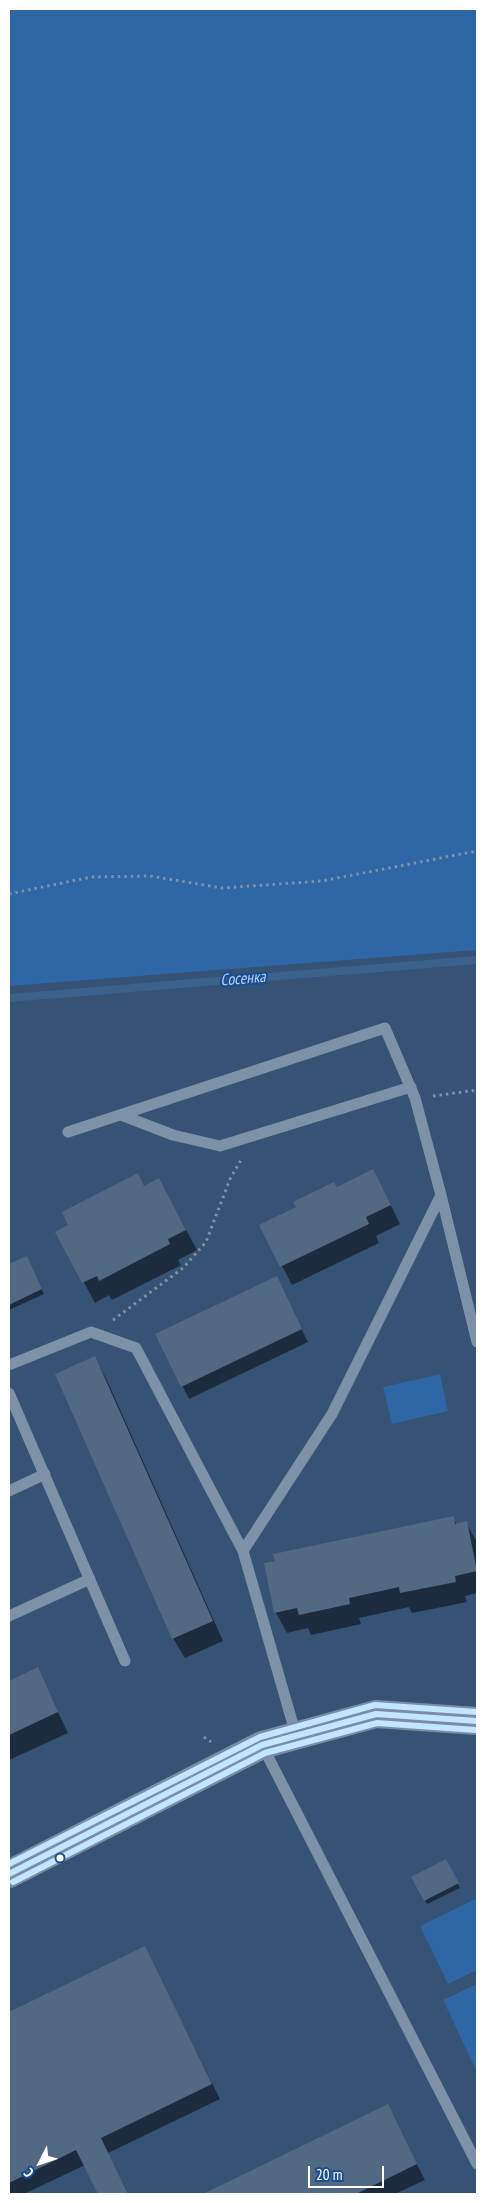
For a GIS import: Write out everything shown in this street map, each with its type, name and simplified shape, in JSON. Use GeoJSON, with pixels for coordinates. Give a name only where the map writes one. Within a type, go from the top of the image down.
{"type":"FeatureCollection","features":[{"type":"Feature","properties":{"kind":"street"},"geometry":{"type":"LineString","coordinates":[[9,1874],[262,1745],[376,1714],[477,1721]]}},
{"type":"Feature","properties":{"kind":"lane"},"geometry":{"type":"LineString","coordinates":[[68,1132],[385,1028],[415,1098],[477,1342]]}},
{"type":"Feature","properties":{"kind":"lane"},"geometry":{"type":"LineString","coordinates":[[121,1115],[173,1135],[220,1146],[410,1087]]}},
{"type":"Feature","properties":{"kind":"lane"},"geometry":{"type":"LineString","coordinates":[[243,1551],[332,1414],[440,1195]]}},
{"type":"Feature","properties":{"kind":"lane"},"geometry":{"type":"LineString","coordinates":[[9,1364],[91,1332],[136,1348],[243,1551],[296,1735]]}},
{"type":"Feature","properties":{"kind":"lane"},"geometry":{"type":"LineString","coordinates":[[9,1393],[125,1661]]}},
{"type":"Feature","properties":{"kind":"lane"},"geometry":{"type":"LineString","coordinates":[[9,1491],[45,1474]]}},
{"type":"Feature","properties":{"kind":"lane"},"geometry":{"type":"LineString","coordinates":[[9,1616],[90,1579]]}},
{"type":"Feature","properties":{"kind":"lane"},"geometry":{"type":"LineString","coordinates":[[262,1745],[477,2164]]}},
{"type":"Feature","properties":{"kind":"path"},"geometry":{"type":"LineString","coordinates":[[9,894],[91,877],[150,876],[222,888],[322,880],[477,851]]}},
{"type":"Feature","properties":{"kind":"path"},"geometry":{"type":"LineString","coordinates":[[415,1098],[477,1090]]}},
{"type":"Feature","properties":{"kind":"path"},"geometry":{"type":"LineString","coordinates":[[91,1332],[122,1315],[183,1268],[206,1242],[230,1179],[255,1136]]}},
{"type":"Feature","properties":{"kind":"shaded area"},"geometry":{"type":"Polygon","coordinates":[[[9,9],[477,9],[477,950],[9,986],[9,9]]]}},
{"type":"Feature","properties":{"kind":"shaded area"},"geometry":{"type":"Polygon","coordinates":[[[440,1374],[448,1411],[392,1424],[383,1387],[440,1374]]]}},
{"type":"Feature","properties":{"kind":"shaded area"},"geometry":{"type":"Polygon","coordinates":[[[477,1898],[477,1970],[448,1984],[420,1926],[477,1898]]]}},
{"type":"Feature","properties":{"kind":"shaded area"},"geometry":{"type":"Polygon","coordinates":[[[477,1984],[477,2072],[443,2000],[477,1984]]]}},
{"type":"Feature","properties":{"kind":"building"},"geometry":{"type":"Polygon","coordinates":[[[373,1169],[391,1205],[366,1217],[369,1224],[280,1267],[259,1225],[296,1207],[293,1202],[334,1182],[337,1187],[373,1169]]]}},
{"type":"Feature","properties":{"kind":"building"},"geometry":{"type":"Polygon","coordinates":[[[138,1173],[144,1186],[159,1178],[186,1230],[168,1239],[170,1244],[99,1281],[97,1276],[82,1283],[55,1232],[68,1225],[62,1212],[138,1173]]]}},
{"type":"Feature","properties":{"kind":"building"},"geometry":{"type":"Polygon","coordinates":[[[27,1256],[42,1289],[9,1305],[9,1264],[27,1256]]]}},
{"type":"Feature","properties":{"kind":"building"},"geometry":{"type":"Polygon","coordinates":[[[277,1276],[302,1329],[181,1387],[155,1334],[277,1276]]]}},
{"type":"Feature","properties":{"kind":"building"},"geometry":{"type":"Polygon","coordinates":[[[95,1356],[213,1621],[172,1639],[55,1374],[95,1356]]]}},
{"type":"Feature","properties":{"kind":"building"},"geometry":{"type":"Polygon","coordinates":[[[454,1516],[455,1524],[467,1521],[477,1571],[455,1576],[456,1582],[400,1593],[399,1587],[349,1598],[350,1604],[299,1615],[297,1608],[274,1613],[264,1563],[275,1561],[273,1554],[454,1516]]]}},
{"type":"Feature","properties":{"kind":"building"},"geometry":{"type":"Polygon","coordinates":[[[38,1667],[58,1712],[9,1735],[9,1681],[38,1667]]]}},
{"type":"Feature","properties":{"kind":"building"},"geometry":{"type":"Polygon","coordinates":[[[446,1859],[459,1883],[424,1901],[411,1877],[446,1859]]]}},
{"type":"Feature","properties":{"kind":"building"},"geometry":{"type":"Polygon","coordinates":[[[145,1946],[212,2084],[101,2138],[128,2194],[98,2194],[76,2150],[9,2183],[9,2012],[145,1946]]]}},
{"type":"Feature","properties":{"kind":"building"},"geometry":{"type":"Polygon","coordinates":[[[388,2104],[417,2164],[356,2194],[203,2194],[388,2104]]]}},
{"type":"Feature","properties":{"kind":"waterway","name":"Сосенка"},"geometry":{"type":"LineString","coordinates":[[9,998],[477,960]]}},
{"type":"Feature","properties":{"kind":"transit line"},"geometry":{"type":"LineString","coordinates":[[9,1864],[260,1737],[375,1705],[477,1712]]}},
{"type":"Feature","properties":{"kind":"transit line"},"geometry":{"type":"LineString","coordinates":[[9,1874],[262,1745],[376,1714],[477,1721]]}},
{"type":"Feature","properties":{"kind":"transit line"},"geometry":{"type":"LineString","coordinates":[[13,1882],[265,1753],[377,1723],[476,1730]]}}]}
